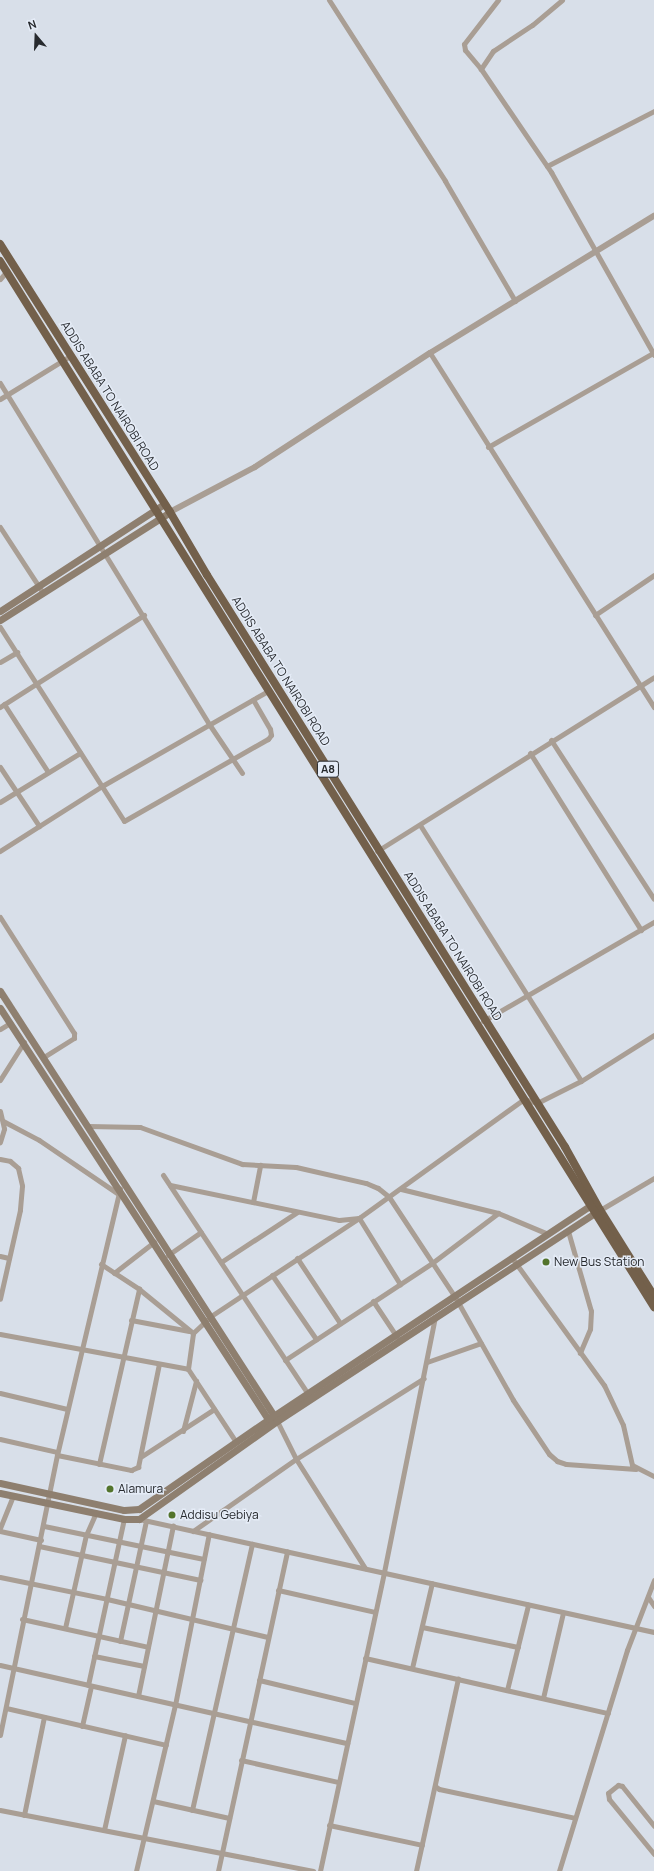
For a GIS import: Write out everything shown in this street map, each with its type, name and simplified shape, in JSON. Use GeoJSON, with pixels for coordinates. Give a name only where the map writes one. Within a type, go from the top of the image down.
{"type":"FeatureCollection","features":[{"type":"Feature","properties":{"kind":"highway","name":"ADDIS ABABA TO NAIROBI ROAD"},"geometry":{"type":"LineString","coordinates":[[0,244],[170,512],[207,575],[537,1103],[595,1208],[654,1307]]}},
{"type":"Feature","properties":{"kind":"highway","name":"ADDIS ABABA TO NAIROBI ROAD"},"geometry":{"type":"LineString","coordinates":[[0,261],[161,517],[370,855],[524,1099],[654,1296]]}},
{"type":"Feature","properties":{"kind":"main road"},"geometry":{"type":"LineString","coordinates":[[0,611],[164,504]]}},
{"type":"Feature","properties":{"kind":"main road"},"geometry":{"type":"LineString","coordinates":[[0,620],[170,512]]}},
{"type":"Feature","properties":{"kind":"main road"},"geometry":{"type":"LineString","coordinates":[[0,991],[211,1316],[273,1420]]}},
{"type":"Feature","properties":{"kind":"main road"},"geometry":{"type":"LineString","coordinates":[[0,1008],[24,1042],[118,1190],[154,1242],[204,1321],[273,1420]]}},
{"type":"Feature","properties":{"kind":"main road"},"geometry":{"type":"LineString","coordinates":[[0,1483],[124,1510],[139,1509],[236,1442],[309,1397],[457,1300],[568,1232],[595,1208]]}},
{"type":"Feature","properties":{"kind":"main road"},"geometry":{"type":"LineString","coordinates":[[398,1339],[435,1317],[512,1258],[548,1234],[595,1208]]}},
{"type":"Feature","properties":{"kind":"main road"},"geometry":{"type":"LineString","coordinates":[[0,1493],[124,1519],[143,1520],[273,1420]]}},
{"type":"Feature","properties":{"kind":"street"},"geometry":{"type":"LineString","coordinates":[[329,0],[445,181],[515,300]]}},
{"type":"Feature","properties":{"kind":"street"},"geometry":{"type":"LineString","coordinates":[[488,447],[654,354],[595,253],[547,166],[481,69],[465,50],[464,44],[498,0]]}},
{"type":"Feature","properties":{"kind":"street"},"geometry":{"type":"LineString","coordinates":[[481,69],[493,51],[532,26],[562,0]]}},
{"type":"Feature","properties":{"kind":"street"},"geometry":{"type":"LineString","coordinates":[[547,166],[654,111]]}},
{"type":"Feature","properties":{"kind":"street"},"geometry":{"type":"LineString","coordinates":[[170,512],[255,467],[430,353],[654,216]]}},
{"type":"Feature","properties":{"kind":"street"},"geometry":{"type":"LineString","coordinates":[[0,278],[6,271]]}},
{"type":"Feature","properties":{"kind":"street"},"geometry":{"type":"LineString","coordinates":[[430,353],[654,708]]}},
{"type":"Feature","properties":{"kind":"street"},"geometry":{"type":"LineString","coordinates":[[0,399],[70,356]]}},
{"type":"Feature","properties":{"kind":"street"},"geometry":{"type":"LineString","coordinates":[[0,383],[104,555],[144,615],[209,724],[242,773]]}},
{"type":"Feature","properties":{"kind":"street"},"geometry":{"type":"LineString","coordinates":[[0,527],[43,593]]}},
{"type":"Feature","properties":{"kind":"street"},"geometry":{"type":"LineString","coordinates":[[595,615],[654,575]]}},
{"type":"Feature","properties":{"kind":"street"},"geometry":{"type":"LineString","coordinates":[[48,772],[2,706],[144,615]]}},
{"type":"Feature","properties":{"kind":"street"},"geometry":{"type":"LineString","coordinates":[[0,627],[102,786],[120,818],[128,821],[233,758],[268,739],[271,735],[253,700]]}},
{"type":"Feature","properties":{"kind":"street"},"geometry":{"type":"LineString","coordinates":[[0,662],[17,652]]}},
{"type":"Feature","properties":{"kind":"street"},"geometry":{"type":"LineString","coordinates":[[370,855],[420,825],[530,753],[654,677]]}},
{"type":"Feature","properties":{"kind":"street"},"geometry":{"type":"LineString","coordinates":[[0,851],[102,786],[268,691]]}},
{"type":"Feature","properties":{"kind":"street"},"geometry":{"type":"LineString","coordinates":[[551,740],[654,899]]}},
{"type":"Feature","properties":{"kind":"street"},"geometry":{"type":"LineString","coordinates":[[0,802],[80,753]]}},
{"type":"Feature","properties":{"kind":"street"},"geometry":{"type":"LineString","coordinates":[[530,753],[641,930]]}},
{"type":"Feature","properties":{"kind":"street"},"geometry":{"type":"LineString","coordinates":[[0,766],[39,826]]}},
{"type":"Feature","properties":{"kind":"street"},"geometry":{"type":"LineString","coordinates":[[420,825],[529,995],[581,1081]]}},
{"type":"Feature","properties":{"kind":"street"},"geometry":{"type":"LineString","coordinates":[[0,917],[74,1033],[74,1038],[44,1058]]}},
{"type":"Feature","properties":{"kind":"street"},"geometry":{"type":"LineString","coordinates":[[477,1024],[654,922]]}},
{"type":"Feature","properties":{"kind":"street"},"geometry":{"type":"LineString","coordinates":[[0,1029],[10,1023]]}},
{"type":"Feature","properties":{"kind":"street"},"geometry":{"type":"LineString","coordinates":[[236,1442],[188,1369],[192,1332],[204,1321],[242,1294],[401,1189],[524,1099],[537,1103],[581,1081],[654,1035]]}},
{"type":"Feature","properties":{"kind":"street"},"geometry":{"type":"LineString","coordinates":[[0,1080],[24,1042]]}},
{"type":"Feature","properties":{"kind":"street"},"geometry":{"type":"LineString","coordinates":[[0,1110],[4,1129],[0,1142]]}},
{"type":"Feature","properties":{"kind":"street"},"geometry":{"type":"LineString","coordinates":[[0,1735],[22,1619],[44,1526],[57,1453],[118,1190],[39,1140],[3,1121]]}},
{"type":"Feature","properties":{"kind":"street"},"geometry":{"type":"LineString","coordinates":[[88,1126],[140,1127],[242,1164],[296,1167],[366,1183],[389,1197],[457,1300],[513,1400],[549,1454],[557,1461],[636,1469],[654,1476]]}},
{"type":"Feature","properties":{"kind":"street"},"geometry":{"type":"LineString","coordinates":[[0,1159],[10,1161],[18,1168],[22,1186],[20,1210],[0,1299]]}},
{"type":"Feature","properties":{"kind":"street"},"geometry":{"type":"LineString","coordinates":[[253,1202],[260,1164]]}},
{"type":"Feature","properties":{"kind":"street"},"geometry":{"type":"LineString","coordinates":[[163,1175],[309,1397]]}},
{"type":"Feature","properties":{"kind":"street"},"geometry":{"type":"LineString","coordinates":[[595,1208],[654,1178]]}},
{"type":"Feature","properties":{"kind":"street"},"geometry":{"type":"LineString","coordinates":[[170,1185],[339,1220],[359,1218]]}},
{"type":"Feature","properties":{"kind":"street"},"geometry":{"type":"LineString","coordinates":[[401,1189],[498,1213],[548,1234]]}},
{"type":"Feature","properties":{"kind":"street"},"geometry":{"type":"LineString","coordinates":[[595,1208],[610,1201]]}},
{"type":"Feature","properties":{"kind":"street"},"geometry":{"type":"LineString","coordinates":[[221,1262],[297,1212]]}},
{"type":"Feature","properties":{"kind":"street"},"geometry":{"type":"LineString","coordinates":[[285,1360],[432,1263],[498,1213]]}},
{"type":"Feature","properties":{"kind":"street"},"geometry":{"type":"LineString","coordinates":[[359,1218],[400,1284]]}},
{"type":"Feature","properties":{"kind":"street"},"geometry":{"type":"LineString","coordinates":[[163,1258],[201,1232]]}},
{"type":"Feature","properties":{"kind":"street"},"geometry":{"type":"LineString","coordinates":[[568,1232],[591,1310],[590,1329],[580,1352]]}},
{"type":"Feature","properties":{"kind":"street"},"geometry":{"type":"LineString","coordinates":[[114,1273],[154,1242]]}},
{"type":"Feature","properties":{"kind":"street"},"geometry":{"type":"LineString","coordinates":[[0,1256],[9,1258]]}},
{"type":"Feature","properties":{"kind":"street"},"geometry":{"type":"LineString","coordinates":[[297,1258],[340,1323]]}},
{"type":"Feature","properties":{"kind":"street"},"geometry":{"type":"LineString","coordinates":[[512,1258],[604,1385],[620,1417],[629,1458],[636,1469]]}},
{"type":"Feature","properties":{"kind":"street"},"geometry":{"type":"LineString","coordinates":[[101,1264],[139,1289],[192,1332]]}},
{"type":"Feature","properties":{"kind":"street"},"geometry":{"type":"LineString","coordinates":[[272,1275],[316,1339]]}},
{"type":"Feature","properties":{"kind":"street"},"geometry":{"type":"LineString","coordinates":[[99,1464],[139,1289]]}},
{"type":"Feature","properties":{"kind":"street"},"geometry":{"type":"LineString","coordinates":[[373,1302],[398,1339]]}},
{"type":"Feature","properties":{"kind":"street"},"geometry":{"type":"LineString","coordinates":[[320,1871],[384,1572],[435,1317]]}},
{"type":"Feature","properties":{"kind":"street"},"geometry":{"type":"LineString","coordinates":[[131,1320],[192,1332]]}},
{"type":"Feature","properties":{"kind":"street"},"geometry":{"type":"LineString","coordinates":[[0,1334],[188,1369]]}},
{"type":"Feature","properties":{"kind":"street"},"geometry":{"type":"LineString","coordinates":[[427,1362],[481,1344]]}},
{"type":"Feature","properties":{"kind":"street"},"geometry":{"type":"LineString","coordinates":[[0,1439],[99,1464],[131,1470],[138,1467],[142,1456],[159,1364]]}},
{"type":"Feature","properties":{"kind":"street"},"geometry":{"type":"LineString","coordinates":[[193,1531],[296,1458],[424,1378]]}},
{"type":"Feature","properties":{"kind":"street"},"geometry":{"type":"LineString","coordinates":[[183,1431],[196,1381]]}},
{"type":"Feature","properties":{"kind":"street"},"geometry":{"type":"LineString","coordinates":[[0,1393],[67,1409]]}},
{"type":"Feature","properties":{"kind":"street"},"geometry":{"type":"LineString","coordinates":[[142,1456],[183,1431],[214,1409]]}},
{"type":"Feature","properties":{"kind":"street"},"geometry":{"type":"LineString","coordinates":[[273,1420],[365,1568]]}},
{"type":"Feature","properties":{"kind":"street"},"geometry":{"type":"LineString","coordinates":[[13,1496],[0,1529],[41,1540]]}},
{"type":"Feature","properties":{"kind":"street"},"geometry":{"type":"LineString","coordinates":[[65,1628],[86,1535],[96,1513]]}},
{"type":"Feature","properties":{"kind":"street"},"geometry":{"type":"LineString","coordinates":[[82,1726],[94,1656],[124,1519]]}},
{"type":"Feature","properties":{"kind":"street"},"geometry":{"type":"LineString","coordinates":[[120,1641],[141,1546],[143,1520],[654,1632]]}},
{"type":"Feature","properties":{"kind":"street"},"geometry":{"type":"LineString","coordinates":[[44,1526],[204,1559]]}},
{"type":"Feature","properties":{"kind":"street"},"geometry":{"type":"LineString","coordinates":[[138,1696],[173,1526]]}},
{"type":"Feature","properties":{"kind":"street"},"geometry":{"type":"LineString","coordinates":[[136,1871],[175,1705],[209,1534]]}},
{"type":"Feature","properties":{"kind":"street"},"geometry":{"type":"LineString","coordinates":[[192,1810],[231,1629],[252,1544]]}},
{"type":"Feature","properties":{"kind":"street"},"geometry":{"type":"LineString","coordinates":[[39,1546],[200,1580]]}},
{"type":"Feature","properties":{"kind":"street"},"geometry":{"type":"LineString","coordinates":[[218,1871],[228,1818],[287,1551]]}},
{"type":"Feature","properties":{"kind":"street"},"geometry":{"type":"LineString","coordinates":[[0,1577],[107,1599],[268,1637]]}},
{"type":"Feature","properties":{"kind":"street"},"geometry":{"type":"LineString","coordinates":[[558,1871],[635,1629],[654,1580]]}},
{"type":"Feature","properties":{"kind":"street"},"geometry":{"type":"LineString","coordinates":[[412,1668],[432,1583]]}},
{"type":"Feature","properties":{"kind":"street"},"geometry":{"type":"LineString","coordinates":[[278,1590],[375,1612]]}},
{"type":"Feature","properties":{"kind":"street"},"geometry":{"type":"LineString","coordinates":[[648,1597],[654,1606]]}},
{"type":"Feature","properties":{"kind":"street"},"geometry":{"type":"LineString","coordinates":[[507,1690],[528,1605]]}},
{"type":"Feature","properties":{"kind":"street"},"geometry":{"type":"LineString","coordinates":[[543,1698],[563,1613]]}},
{"type":"Feature","properties":{"kind":"street"},"geometry":{"type":"LineString","coordinates":[[22,1619],[148,1647]]}},
{"type":"Feature","properties":{"kind":"street"},"geometry":{"type":"LineString","coordinates":[[422,1627],[518,1647]]}},
{"type":"Feature","properties":{"kind":"street"},"geometry":{"type":"LineString","coordinates":[[94,1656],[144,1666]]}},
{"type":"Feature","properties":{"kind":"street"},"geometry":{"type":"LineString","coordinates":[[365,1658],[608,1713]]}},
{"type":"Feature","properties":{"kind":"street"},"geometry":{"type":"LineString","coordinates":[[0,1665],[347,1743]]}},
{"type":"Feature","properties":{"kind":"street"},"geometry":{"type":"LineString","coordinates":[[416,1871],[458,1679]]}},
{"type":"Feature","properties":{"kind":"street"},"geometry":{"type":"LineString","coordinates":[[258,1680],[355,1703]]}},
{"type":"Feature","properties":{"kind":"street"},"geometry":{"type":"LineString","coordinates":[[6,1708],[166,1744]]}},
{"type":"Feature","properties":{"kind":"street"},"geometry":{"type":"LineString","coordinates":[[24,1815],[44,1717]]}},
{"type":"Feature","properties":{"kind":"street"},"geometry":{"type":"LineString","coordinates":[[104,1830],[125,1735]]}},
{"type":"Feature","properties":{"kind":"street"},"geometry":{"type":"LineString","coordinates":[[241,1760],[338,1782]]}},
{"type":"Feature","properties":{"kind":"street"},"geometry":{"type":"LineString","coordinates":[[654,1826],[622,1786],[618,1785],[608,1793],[608,1799],[654,1854]]}},
{"type":"Feature","properties":{"kind":"street"},"geometry":{"type":"LineString","coordinates":[[435,1786],[439,1790],[575,1818]]}},
{"type":"Feature","properties":{"kind":"street"},"geometry":{"type":"LineString","coordinates":[[153,1801],[228,1818]]}},
{"type":"Feature","properties":{"kind":"street"},"geometry":{"type":"LineString","coordinates":[[0,1810],[313,1871]]}},
{"type":"Feature","properties":{"kind":"street"},"geometry":{"type":"LineString","coordinates":[[329,1826],[422,1845]]}},
{"type":"Feature","properties":{"kind":"place","name":"New Bus Station"},"geometry":{"type":"Point","coordinates":[546,1262]}},
{"type":"Feature","properties":{"kind":"place","name":"Alamura"},"geometry":{"type":"Point","coordinates":[110,1489]}},
{"type":"Feature","properties":{"kind":"place","name":"Addisu Gebiya"},"geometry":{"type":"Point","coordinates":[172,1515]}}]}
